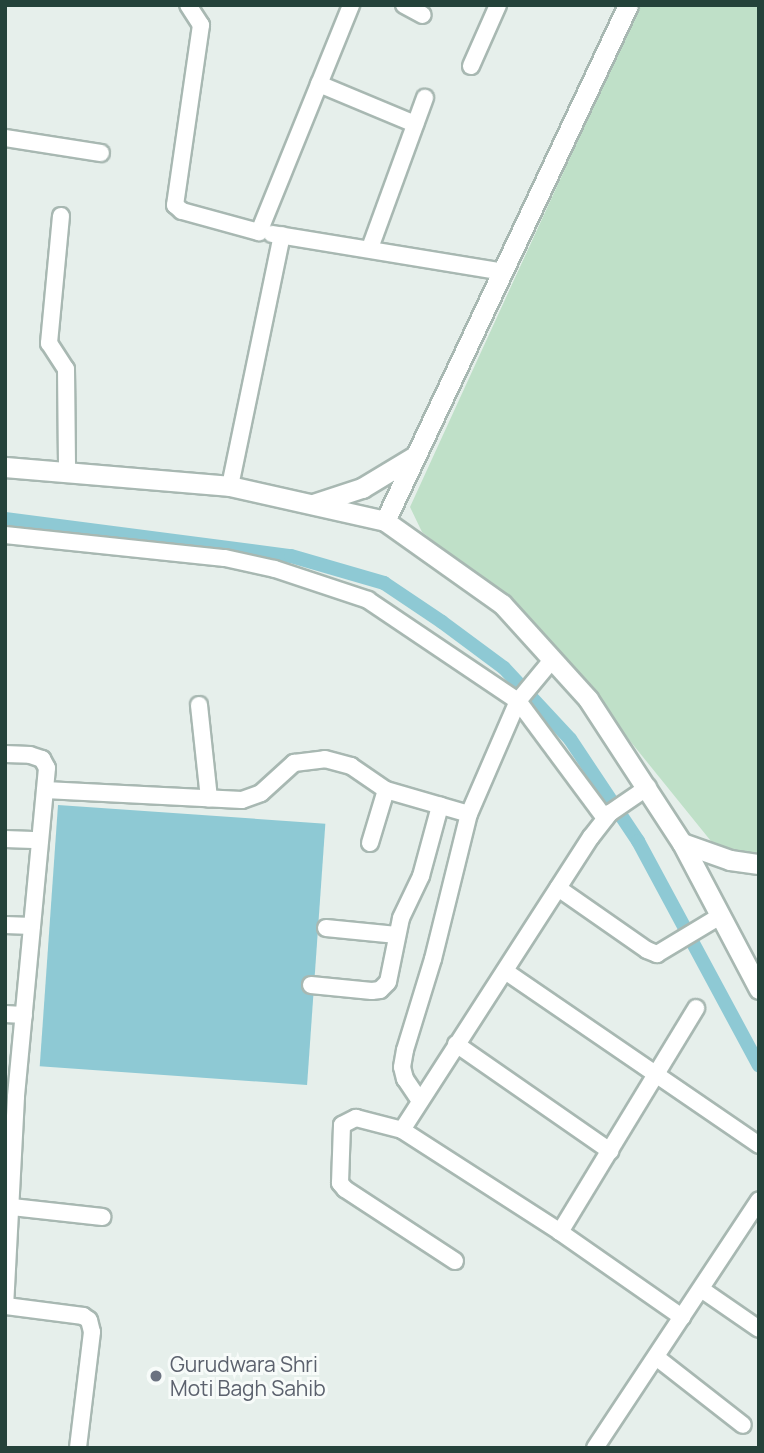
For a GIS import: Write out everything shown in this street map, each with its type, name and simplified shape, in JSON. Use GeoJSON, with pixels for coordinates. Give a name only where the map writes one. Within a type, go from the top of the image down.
{"type":"FeatureCollection","features":[{"type":"Feature","properties":{"kind":"street"},"geometry":{"type":"LineString","coordinates":[[188,5],[201,25],[175,205],[182,211],[259,232],[504,272]]}},
{"type":"Feature","properties":{"kind":"street"},"geometry":{"type":"LineString","coordinates":[[259,232],[351,5]]}},
{"type":"Feature","properties":{"kind":"street"},"geometry":{"type":"LineString","coordinates":[[404,5],[423,15]]}},
{"type":"Feature","properties":{"kind":"street"},"geometry":{"type":"LineString","coordinates":[[471,66],[498,5]]}},
{"type":"Feature","properties":{"kind":"street"},"geometry":{"type":"LineString","coordinates":[[385,521],[628,5]]}},
{"type":"Feature","properties":{"kind":"street"},"geometry":{"type":"LineString","coordinates":[[319,84],[415,124]]}},
{"type":"Feature","properties":{"kind":"street"},"geometry":{"type":"LineString","coordinates":[[370,248],[425,98]]}},
{"type":"Feature","properties":{"kind":"street"},"geometry":{"type":"LineString","coordinates":[[5,138],[101,153]]}},
{"type":"Feature","properties":{"kind":"street"},"geometry":{"type":"LineString","coordinates":[[61,216],[49,344],[66,369],[66,472]]}},
{"type":"Feature","properties":{"kind":"street"},"geometry":{"type":"LineString","coordinates":[[230,486],[282,235]]}},
{"type":"Feature","properties":{"kind":"street"},"geometry":{"type":"LineString","coordinates":[[312,504],[362,488],[416,456]]}},
{"type":"Feature","properties":{"kind":"street"},"geometry":{"type":"LineString","coordinates":[[5,467],[230,486],[385,521],[502,604],[546,667],[588,699],[648,787],[682,843],[759,989]]}},
{"type":"Feature","properties":{"kind":"street"},"geometry":{"type":"LineString","coordinates":[[5,535],[225,558],[333,586],[368,600],[521,698],[608,816]]}},
{"type":"Feature","properties":{"kind":"street"},"geometry":{"type":"LineString","coordinates":[[420,1101],[405,1079],[402,1067],[433,959],[469,814],[521,698],[546,667]]}},
{"type":"Feature","properties":{"kind":"street"},"geometry":{"type":"LineString","coordinates":[[199,705],[209,798]]}},
{"type":"Feature","properties":{"kind":"street"},"geometry":{"type":"LineString","coordinates":[[5,754],[42,759],[47,768],[23,1015],[11,1096],[12,1207],[7,1235],[5,1306],[83,1316],[89,1320],[92,1332],[78,1448]]}},
{"type":"Feature","properties":{"kind":"street"},"geometry":{"type":"LineString","coordinates":[[45,790],[209,798],[254,797],[294,764],[312,759],[339,760],[386,790],[469,814]]}},
{"type":"Feature","properties":{"kind":"street"},"geometry":{"type":"LineString","coordinates":[[402,1129],[558,888],[608,816],[629,798],[648,787]]}},
{"type":"Feature","properties":{"kind":"street"},"geometry":{"type":"LineString","coordinates":[[370,843],[386,790]]}},
{"type":"Feature","properties":{"kind":"street"},"geometry":{"type":"LineString","coordinates":[[312,985],[380,990],[388,982],[405,905],[421,876],[440,806]]}},
{"type":"Feature","properties":{"kind":"street"},"geometry":{"type":"LineString","coordinates":[[5,839],[40,840]]}},
{"type":"Feature","properties":{"kind":"street"},"geometry":{"type":"LineString","coordinates":[[682,843],[730,860],[759,864]]}},
{"type":"Feature","properties":{"kind":"street"},"geometry":{"type":"LineString","coordinates":[[558,888],[647,950],[663,954],[720,916]]}},
{"type":"Feature","properties":{"kind":"street"},"geometry":{"type":"LineString","coordinates":[[5,925],[32,926]]}},
{"type":"Feature","properties":{"kind":"street"},"geometry":{"type":"LineString","coordinates":[[326,928],[397,935]]}},
{"type":"Feature","properties":{"kind":"street"},"geometry":{"type":"LineString","coordinates":[[505,971],[759,1145]]}},
{"type":"Feature","properties":{"kind":"street"},"geometry":{"type":"LineString","coordinates":[[559,1232],[696,1008]]}},
{"type":"Feature","properties":{"kind":"street"},"geometry":{"type":"LineString","coordinates":[[5,1014],[23,1015]]}},
{"type":"Feature","properties":{"kind":"street"},"geometry":{"type":"LineString","coordinates":[[456,1044],[610,1151]]}},
{"type":"Feature","properties":{"kind":"street"},"geometry":{"type":"LineString","coordinates":[[455,1261],[345,1189],[340,1182],[342,1125],[356,1118],[402,1129],[682,1317]]}},
{"type":"Feature","properties":{"kind":"street"},"geometry":{"type":"LineString","coordinates":[[595,1448],[701,1289],[752,1220],[759,1200]]}},
{"type":"Feature","properties":{"kind":"street"},"geometry":{"type":"LineString","coordinates":[[12,1207],[102,1217]]}},
{"type":"Feature","properties":{"kind":"street"},"geometry":{"type":"LineString","coordinates":[[701,1289],[759,1329]]}},
{"type":"Feature","properties":{"kind":"street"},"geometry":{"type":"LineString","coordinates":[[656,1357],[743,1425]]}},
{"type":"Feature","properties":{"kind":"green space"},"geometry":{"type":"Polygon","coordinates":[[[640,5],[759,5],[759,860],[723,856],[529,616],[422,532],[410,507],[640,5]]]}},
{"type":"Feature","properties":{"kind":"water"},"geometry":{"type":"Polygon","coordinates":[[[58,805],[325,824],[307,1085],[40,1066],[58,805]]]}},
{"type":"Feature","properties":{"kind":"waterway"},"geometry":{"type":"LineString","coordinates":[[5,519],[291,556],[384,583],[442,622],[504,668],[570,739],[638,841],[759,1066]]}},
{"type":"Feature","properties":{"kind":"place","name":"Gurudwara Shri Moti Bagh Sahib"},"geometry":{"type":"Point","coordinates":[156,1376]}}]}
